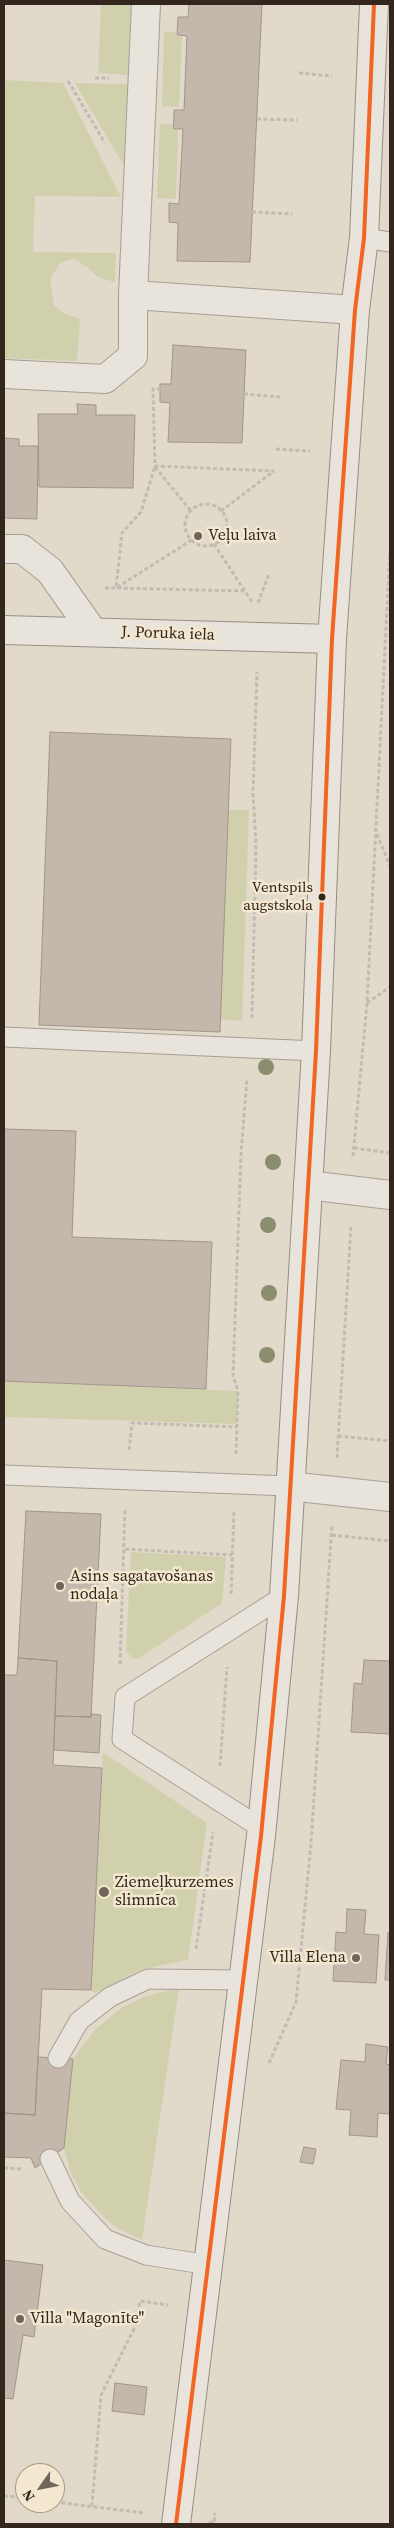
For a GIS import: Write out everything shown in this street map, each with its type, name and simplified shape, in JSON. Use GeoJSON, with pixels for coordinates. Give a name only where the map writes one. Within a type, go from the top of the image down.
{"type":"FeatureCollection","features":[{"type":"Feature","properties":{"kind":"street"},"geometry":{"type":"LineString","coordinates":[[4,374],[105,379],[133,356],[133,295],[146,4]]}},
{"type":"Feature","properties":{"kind":"street"},"geometry":{"type":"LineString","coordinates":[[176,2524],[244,1980],[284,1596],[316,1051],[332,639],[355,310],[364,238],[374,4]]}},
{"type":"Feature","properties":{"kind":"street"},"geometry":{"type":"LineString","coordinates":[[133,295],[355,310]]}},
{"type":"Feature","properties":{"kind":"street"},"geometry":{"type":"LineString","coordinates":[[4,548],[22,549],[50,571],[93,632]]}},
{"type":"Feature","properties":{"kind":"street","name":"J. Poruka iela"},"geometry":{"type":"LineString","coordinates":[[4,630],[332,639]]}},
{"type":"Feature","properties":{"kind":"street"},"geometry":{"type":"LineString","coordinates":[[308,1184],[390,1195]]}},
{"type":"Feature","properties":{"kind":"street"},"geometry":{"type":"LineString","coordinates":[[289,1486],[390,1497]]}},
{"type":"Feature","properties":{"kind":"lane"},"geometry":{"type":"LineString","coordinates":[[364,238],[390,242]]}},
{"type":"Feature","properties":{"kind":"lane"},"geometry":{"type":"LineString","coordinates":[[4,1037],[316,1051]]}},
{"type":"Feature","properties":{"kind":"lane"},"geometry":{"type":"LineString","coordinates":[[4,1475],[289,1486]]}},
{"type":"Feature","properties":{"kind":"lane"},"geometry":{"type":"LineString","coordinates":[[261,1828],[122,1739],[125,1697],[284,1596]]}},
{"type":"Feature","properties":{"kind":"lane"},"geometry":{"type":"LineString","coordinates":[[58,2058],[79,2021],[110,1997],[148,1979],[244,1980]]}},
{"type":"Feature","properties":{"kind":"lane"},"geometry":{"type":"LineString","coordinates":[[50,2159],[70,2202],[105,2239],[146,2255],[209,2265]]}},
{"type":"Feature","properties":{"kind":"path"},"geometry":{"type":"LineString","coordinates":[[299,73],[332,76]]}},
{"type":"Feature","properties":{"kind":"path"},"geometry":{"type":"LineString","coordinates":[[68,81],[108,147]]}},
{"type":"Feature","properties":{"kind":"path"},"geometry":{"type":"LineString","coordinates":[[257,119],[297,120]]}},
{"type":"Feature","properties":{"kind":"path"},"geometry":{"type":"LineString","coordinates":[[252,212],[292,214]]}},
{"type":"Feature","properties":{"kind":"path"},"geometry":{"type":"LineString","coordinates":[[116,588],[122,533],[141,512],[155,466],[153,389],[161,389]]}},
{"type":"Feature","properties":{"kind":"path"},"geometry":{"type":"LineString","coordinates":[[244,394],[280,397]]}},
{"type":"Feature","properties":{"kind":"path"},"geometry":{"type":"LineString","coordinates":[[276,449],[311,451]]}},
{"type":"Feature","properties":{"kind":"path"},"geometry":{"type":"LineString","coordinates":[[155,466],[191,511]]}},
{"type":"Feature","properties":{"kind":"path"},"geometry":{"type":"LineString","coordinates":[[155,466],[274,471],[221,511]]}},
{"type":"Feature","properties":{"kind":"path"},"geometry":{"type":"LineString","coordinates":[[203,504],[210,504],[221,511],[227,523],[220,540],[214,544],[202,545],[192,540],[188,535],[185,523],[191,511],[203,504]]}},
{"type":"Feature","properties":{"kind":"path"},"geometry":{"type":"LineString","coordinates":[[116,588],[192,540]]}},
{"type":"Feature","properties":{"kind":"path"},"geometry":{"type":"LineString","coordinates":[[214,544],[256,608],[269,574]]}},
{"type":"Feature","properties":{"kind":"path"},"geometry":{"type":"LineString","coordinates":[[390,550],[367,1004],[354,1148],[390,1153]]}},
{"type":"Feature","properties":{"kind":"path"},"geometry":{"type":"LineString","coordinates":[[116,588],[244,591]]}},
{"type":"Feature","properties":{"kind":"path"},"geometry":{"type":"LineString","coordinates":[[231,1598],[238,1391],[233,1376],[241,1154],[250,1047],[256,852],[253,794],[257,667]]}},
{"type":"Feature","properties":{"kind":"path"},"geometry":{"type":"LineString","coordinates":[[376,831],[390,866]]}},
{"type":"Feature","properties":{"kind":"path"},"geometry":{"type":"LineString","coordinates":[[367,1004],[390,987]]}},
{"type":"Feature","properties":{"kind":"path"},"geometry":{"type":"LineString","coordinates":[[120,1670],[127,1479],[132,1423],[237,1427]]}},
{"type":"Feature","properties":{"kind":"path"},"geometry":{"type":"LineString","coordinates":[[338,1436],[390,1441]]}},
{"type":"Feature","properties":{"kind":"path"},"geometry":{"type":"LineString","coordinates":[[332,1536],[390,1541]]}},
{"type":"Feature","properties":{"kind":"path"},"geometry":{"type":"LineString","coordinates":[[125,1549],[232,1555]]}},
{"type":"Feature","properties":{"kind":"path"},"geometry":{"type":"LineString","coordinates":[[65,2503],[92,2506],[101,2395],[136,2327],[140,2301],[173,2306]]}},
{"type":"Feature","properties":{"kind":"green space"},"geometry":{"type":"Polygon","coordinates":[[[101,4],[131,4],[128,75],[98,73],[101,4]]]}},
{"type":"Feature","properties":{"kind":"green space"},"geometry":{"type":"Polygon","coordinates":[[[164,32],[175,32],[176,36],[182,37],[179,107],[162,106],[164,32]]]}},
{"type":"Feature","properties":{"kind":"green space"},"geometry":{"type":"Polygon","coordinates":[[[4,80],[63,83],[121,197],[35,196],[33,252],[116,253],[115,282],[99,278],[86,266],[73,259],[60,263],[50,279],[54,305],[65,314],[80,319],[77,361],[4,358],[4,80]]]}},
{"type":"Feature","properties":{"kind":"green space"},"geometry":{"type":"Polygon","coordinates":[[[75,83],[128,84],[124,166],[75,83]]]}},
{"type":"Feature","properties":{"kind":"green space"},"geometry":{"type":"Polygon","coordinates":[[[160,124],[172,124],[171,130],[178,131],[176,199],[157,198],[160,124]]]}},
{"type":"Feature","properties":{"kind":"green space"},"geometry":{"type":"Polygon","coordinates":[[[228,810],[249,810],[242,1021],[220,1019],[228,810]]]}},
{"type":"Feature","properties":{"kind":"green space"},"geometry":{"type":"Polygon","coordinates":[[[4,1381],[238,1391],[237,1424],[4,1417],[4,1381]]]}},
{"type":"Feature","properties":{"kind":"green space"},"geometry":{"type":"Polygon","coordinates":[[[131,1552],[226,1557],[222,1603],[138,1659],[132,1658],[126,1651],[131,1552]]]}},
{"type":"Feature","properties":{"kind":"green space"},"geometry":{"type":"Polygon","coordinates":[[[103,1752],[207,1823],[188,1960],[142,1969],[95,1993],[91,1990],[103,1752]]]}},
{"type":"Feature","properties":{"kind":"green space"},"geometry":{"type":"Polygon","coordinates":[[[179,1988],[142,2240],[116,2227],[102,2215],[82,2193],[70,2171],[64,2148],[73,2059],[95,2030],[121,2008],[146,1996],[179,1988]]]}},
{"type":"Feature","properties":{"kind":"building"},"geometry":{"type":"Polygon","coordinates":[[[189,4],[262,4],[250,262],[177,261],[178,223],[169,222],[169,203],[179,204],[183,129],[173,129],[174,110],[184,110],[187,36],[177,35],[178,17],[188,17],[189,4]]]}},
{"type":"Feature","properties":{"kind":"building"},"geometry":{"type":"Polygon","coordinates":[[[173,345],[246,350],[242,443],[168,442],[170,403],[160,402],[160,384],[171,384],[173,345]]]}},
{"type":"Feature","properties":{"kind":"building"},"geometry":{"type":"Polygon","coordinates":[[[77,404],[96,405],[96,415],[135,415],[133,488],[39,487],[38,414],[78,414],[77,404]]]}},
{"type":"Feature","properties":{"kind":"building"},"geometry":{"type":"Polygon","coordinates":[[[4,438],[19,439],[19,446],[38,446],[37,519],[4,518],[4,438]]]}},
{"type":"Feature","properties":{"kind":"building"},"geometry":{"type":"Polygon","coordinates":[[[50,732],[231,739],[220,1032],[39,1025],[50,732]]]}},
{"type":"Feature","properties":{"kind":"building"},"geometry":{"type":"Polygon","coordinates":[[[4,1129],[76,1131],[72,1237],[212,1242],[206,1389],[4,1381],[4,1129]]]}},
{"type":"Feature","properties":{"kind":"building","name":"Asins sagatavošanas nodaļa"},"geometry":{"type":"Polygon","coordinates":[[[26,1511],[101,1514],[91,1717],[55,1716],[57,1661],[18,1658],[26,1511]]]}},
{"type":"Feature","properties":{"kind":"building"},"geometry":{"type":"Polygon","coordinates":[[[18,1658],[57,1661],[53,1765],[102,1768],[91,1990],[42,1989],[35,2115],[4,2113],[4,1675],[17,1675],[18,1658]]]}},
{"type":"Feature","properties":{"kind":"building"},"geometry":{"type":"Polygon","coordinates":[[[364,1660],[390,1661],[390,1734],[351,1732],[354,1683],[362,1684],[364,1660]]]}},
{"type":"Feature","properties":{"kind":"building"},"geometry":{"type":"Polygon","coordinates":[[[91,1714],[101,1715],[99,1753],[54,1750],[55,1716],[91,1717],[91,1714]]]}},
{"type":"Feature","properties":{"kind":"building","name":"Villa Elena"},"geometry":{"type":"Polygon","coordinates":[[[347,1909],[366,1910],[364,1934],[379,1935],[376,1983],[333,1981],[336,1932],[346,1933],[347,1909]]]}},
{"type":"Feature","properties":{"kind":"building"},"geometry":{"type":"Polygon","coordinates":[[[388,1933],[390,1933],[390,1980],[385,1980],[388,1933]]]}},
{"type":"Feature","properties":{"kind":"building"},"geometry":{"type":"Polygon","coordinates":[[[366,2044],[388,2047],[386,2064],[390,2065],[390,2114],[378,2113],[377,2137],[349,2135],[351,2110],[336,2109],[341,2060],[365,2062],[366,2044]]]}},
{"type":"Feature","properties":{"kind":"building"},"geometry":{"type":"Polygon","coordinates":[[[38,2057],[73,2059],[64,2148],[35,2168],[31,2158],[4,2157],[4,2113],[35,2115],[38,2057]]]}},
{"type":"Feature","properties":{"kind":"building"},"geometry":{"type":"Polygon","coordinates":[[[304,2147],[316,2149],[313,2164],[300,2162],[304,2147]]]}},
{"type":"Feature","properties":{"kind":"building","name":"Villa \"Magonīte\""},"geometry":{"type":"Polygon","coordinates":[[[4,2260],[43,2265],[34,2337],[23,2335],[13,2399],[4,2398],[4,2260]]]}},
{"type":"Feature","properties":{"kind":"building"},"geometry":{"type":"Polygon","coordinates":[[[115,2383],[147,2387],[144,2415],[112,2411],[115,2383]]]}},
{"type":"Feature","properties":{"kind":"transit line"},"geometry":{"type":"LineString","coordinates":[[176,2524],[261,1836],[284,1596],[316,1051],[332,639],[355,310],[364,238],[374,4]]}},
{"type":"Feature","properties":{"kind":"place","name":"Veļu laiva"},"geometry":{"type":"Point","coordinates":[198,536]}},
{"type":"Feature","properties":{"kind":"place","name":"Ventspils augstskola"},"geometry":{"type":"Point","coordinates":[322,897]}},
{"type":"Feature","properties":{"kind":"place","name":"Asins sagatavošanas nodaļa"},"geometry":{"type":"Point","coordinates":[60,1586]}},
{"type":"Feature","properties":{"kind":"place","name":"Ziemeļkurzemes slimnīca"},"geometry":{"type":"Point","coordinates":[104,1892]}},
{"type":"Feature","properties":{"kind":"place","name":"Villa Elena"},"geometry":{"type":"Point","coordinates":[356,1958]}},
{"type":"Feature","properties":{"kind":"place","name":"Villa \"Magonīte\""},"geometry":{"type":"Point","coordinates":[20,2319]}}]}
